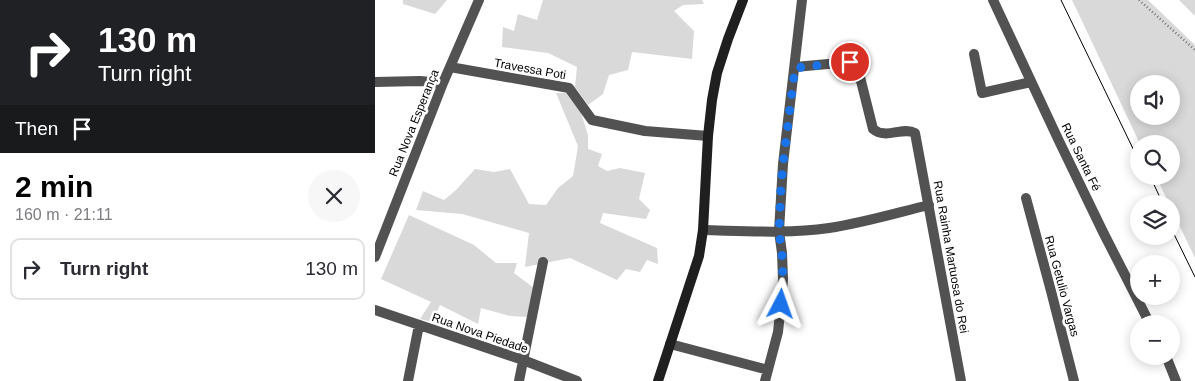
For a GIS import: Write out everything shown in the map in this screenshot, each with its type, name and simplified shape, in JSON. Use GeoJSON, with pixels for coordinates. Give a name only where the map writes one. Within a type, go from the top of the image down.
{"type":"FeatureCollection","features":[{"type":"Feature","properties":{"kind":"street","name":"Rua Nova Esperança"},"geometry":{"type":"LineString","coordinates":[[375,257],[443,83],[479,0]]}},
{"type":"Feature","properties":{"kind":"street"},"geometry":{"type":"LineString","coordinates":[[658,381],[696,268],[703,230],[708,136],[712,100],[717,73],[743,0]]}},
{"type":"Feature","properties":{"kind":"street"},"geometry":{"type":"LineString","coordinates":[[765,381],[778,332],[781,304],[783,279],[779,232],[783,164],[802,0]]}},
{"type":"Feature","properties":{"kind":"street","name":"Rua Santa Fé"},"geometry":{"type":"LineString","coordinates":[[993,0],[1099,224],[1145,315]]}},
{"type":"Feature","properties":{"kind":"street"},"geometry":{"type":"LineString","coordinates":[[974,54],[982,93],[1031,82]]}},
{"type":"Feature","properties":{"kind":"street","name":"Rua Rainha Martuosa do Rei"},"geometry":{"type":"LineString","coordinates":[[795,68],[854,63],[857,67],[873,130],[887,134],[910,131],[915,133],[961,381]]}},
{"type":"Feature","properties":{"kind":"street","name":"Travessa Poti"},"geometry":{"type":"LineString","coordinates":[[450,67],[569,88],[592,120],[645,131],[708,136]]}},
{"type":"Feature","properties":{"kind":"street"},"geometry":{"type":"LineString","coordinates":[[375,82],[420,81],[443,83]]}},
{"type":"Feature","properties":{"kind":"street","name":"Rua Getulio Vargas"},"geometry":{"type":"LineString","coordinates":[[1026,198],[1074,381]]}},
{"type":"Feature","properties":{"kind":"street"},"geometry":{"type":"LineString","coordinates":[[703,230],[779,232],[827,228],[929,205]]}},
{"type":"Feature","properties":{"kind":"street"},"geometry":{"type":"LineString","coordinates":[[519,381],[543,262]]}},
{"type":"Feature","properties":{"kind":"street","name":"Rua Nova Piedade"},"geometry":{"type":"LineString","coordinates":[[375,310],[523,360],[577,381]]}},
{"type":"Feature","properties":{"kind":"street"},"geometry":{"type":"LineString","coordinates":[[408,381],[419,325]]}},
{"type":"Feature","properties":{"kind":"street"},"geometry":{"type":"LineString","coordinates":[[670,344],[768,370]]}},
{"type":"Feature","properties":{"kind":"street"},"geometry":{"type":"LineString","coordinates":[[1170,365],[1176,381]]}},
{"type":"Feature","properties":{"kind":"path"},"geometry":{"type":"LineString","coordinates":[[1139,0],[1195,50]]}},
{"type":"Feature","properties":{"kind":"shaded area"},"geometry":{"type":"Polygon","coordinates":[[[403,0],[447,0],[435,14],[403,4],[403,0]]]}},
{"type":"Feature","properties":{"kind":"shaded area"},"geometry":{"type":"Polygon","coordinates":[[[543,0],[702,0],[704,4],[683,5],[674,11],[694,31],[692,59],[632,52],[628,70],[609,75],[603,94],[588,105],[575,87],[577,67],[548,53],[502,47],[503,27],[514,31],[518,14],[537,20],[543,0]]]}},
{"type":"Feature","properties":{"kind":"shaded area"},"geometry":{"type":"Polygon","coordinates":[[[1072,0],[1148,0],[1195,45],[1195,258],[1180,227],[1180,195],[1165,195],[1160,185],[1180,185],[1180,135],[1136,135],[1131,125],[1180,125],[1180,75],[1130,75],[1130,123],[1072,0]]]}},
{"type":"Feature","properties":{"kind":"shaded area"},"geometry":{"type":"Polygon","coordinates":[[[1179,0],[1195,0],[1195,16],[1179,0]]]}},
{"type":"Feature","properties":{"kind":"shaded area"},"geometry":{"type":"Polygon","coordinates":[[[556,93],[566,93],[581,113],[588,135],[588,149],[602,154],[598,166],[607,171],[620,168],[645,173],[639,199],[650,210],[646,219],[603,213],[600,223],[657,248],[658,264],[647,260],[640,272],[626,269],[617,280],[570,258],[525,267],[529,233],[462,214],[416,210],[423,191],[444,200],[475,169],[494,172],[510,169],[529,204],[546,205],[558,188],[573,176],[578,146],[556,93]]]}},
{"type":"Feature","properties":{"kind":"shaded area"},"geometry":{"type":"Polygon","coordinates":[[[409,215],[474,245],[496,263],[517,263],[514,273],[534,288],[527,317],[510,316],[481,308],[478,324],[440,305],[432,322],[420,319],[431,302],[381,279],[409,215]]]}},
{"type":"Feature","properties":{"kind":"tram line"},"geometry":{"type":"LineString","coordinates":[[1061,0],[1130,142]]}},
{"type":"Feature","properties":{"kind":"tram line"},"geometry":{"type":"LineString","coordinates":[[1154,185],[1159,195]]}},
{"type":"Feature","properties":{"kind":"tram line"},"geometry":{"type":"LineString","coordinates":[[1179,245],[1195,277]]}},
{"type":"Feature","properties":{"kind":"route"},"geometry":{"type":"LineString","coordinates":[[781,304],[783,279],[779,232],[781,187],[795,68],[850,62]]}}]}
